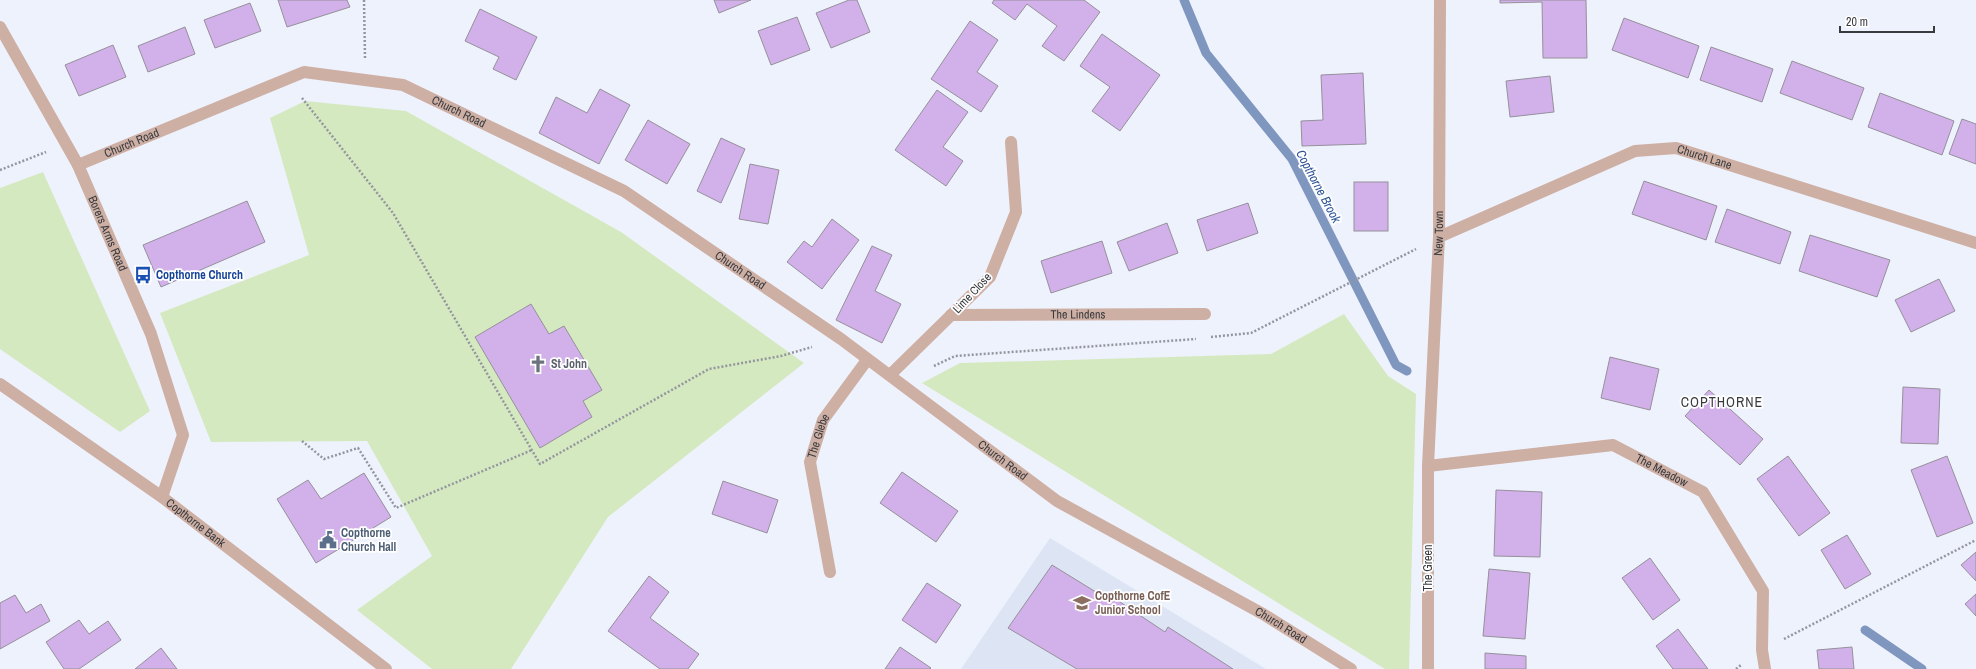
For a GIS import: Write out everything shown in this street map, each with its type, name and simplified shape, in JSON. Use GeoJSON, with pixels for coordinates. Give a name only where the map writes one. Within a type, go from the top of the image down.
{"type":"FeatureCollection","features":[{"type":"Feature","properties":{"kind":"street","name":"New Town"},"geometry":{"type":"LineString","coordinates":[[1428,466],[1438,237],[1440,0]]}},
{"type":"Feature","properties":{"kind":"street","name":"Borers Arms Road"},"geometry":{"type":"LineString","coordinates":[[0,28],[78,165],[151,334],[183,435],[162,497]]}},
{"type":"Feature","properties":{"kind":"street","name":"Church Road"},"geometry":{"type":"LineString","coordinates":[[78,165],[304,72],[403,85],[624,191],[841,339],[1057,501],[1264,614],[1351,669]]}},
{"type":"Feature","properties":{"kind":"street","name":"Lime Close"},"geometry":{"type":"LineString","coordinates":[[894,378],[951,315],[990,277],[1016,212],[1011,142]]}},
{"type":"Feature","properties":{"kind":"street","name":"Church Lane"},"geometry":{"type":"LineString","coordinates":[[1438,237],[1635,151],[1676,148],[1976,243]]}},
{"type":"Feature","properties":{"kind":"street","name":"The Lindens"},"geometry":{"type":"LineString","coordinates":[[951,315],[1204,314]]}},
{"type":"Feature","properties":{"kind":"street","name":"The Glebe"},"geometry":{"type":"LineString","coordinates":[[830,572],[810,462],[823,420],[868,360]]}},
{"type":"Feature","properties":{"kind":"street","name":"Copthorne Bank"},"geometry":{"type":"LineString","coordinates":[[0,384],[162,497],[386,669]]}},
{"type":"Feature","properties":{"kind":"street","name":"The Meadow"},"geometry":{"type":"LineString","coordinates":[[1428,466],[1613,445],[1703,492],[1763,591],[1762,650],[1765,669]]}},
{"type":"Feature","properties":{"kind":"street","name":"The Green"},"geometry":{"type":"LineString","coordinates":[[1428,466],[1428,669]]}},
{"type":"Feature","properties":{"kind":"path"},"geometry":{"type":"LineString","coordinates":[[364,0],[365,80]]}},
{"type":"Feature","properties":{"kind":"path"},"geometry":{"type":"LineString","coordinates":[[286,79],[393,213],[540,464],[709,369],[781,356],[841,339]]}},
{"type":"Feature","properties":{"kind":"path"},"geometry":{"type":"LineString","coordinates":[[0,170],[65,144]]}},
{"type":"Feature","properties":{"kind":"path"},"geometry":{"type":"LineString","coordinates":[[1206,338],[1251,332],[1438,237]]}},
{"type":"Feature","properties":{"kind":"path"},"geometry":{"type":"LineString","coordinates":[[894,378],[956,356],[1198,338]]}},
{"type":"Feature","properties":{"kind":"path"},"geometry":{"type":"LineString","coordinates":[[302,441],[324,459],[358,448],[396,508],[532,450]]}},
{"type":"Feature","properties":{"kind":"path"},"geometry":{"type":"LineString","coordinates":[[1736,669],[1762,650],[1976,540]]}},
{"type":"Feature","properties":{"kind":"shaded area","name":"Copthorne CofE Junior School"},"geometry":{"type":"Polygon","coordinates":[[[1050,538],[1266,669],[961,669],[1050,538]]]}},
{"type":"Feature","properties":{"kind":"green space"},"geometry":{"type":"Polygon","coordinates":[[[305,101],[406,111],[621,232],[804,363],[608,517],[511,669],[432,669],[357,610],[432,556],[367,441],[211,442],[160,313],[309,255],[270,118],[305,101]]]}},
{"type":"Feature","properties":{"kind":"green space"},"geometry":{"type":"Polygon","coordinates":[[[43,172],[150,411],[120,432],[0,349],[0,188],[43,172]]]}},
{"type":"Feature","properties":{"kind":"green space"},"geometry":{"type":"Polygon","coordinates":[[[1344,314],[1388,376],[1416,394],[1409,669],[1385,669],[922,383],[960,363],[1271,354],[1344,314]]]}},
{"type":"Feature","properties":{"kind":"building"},"geometry":{"type":"Polygon","coordinates":[[[278,0],[347,0],[350,7],[287,27],[278,0]]]}},
{"type":"Feature","properties":{"kind":"building"},"geometry":{"type":"Polygon","coordinates":[[[714,0],[751,0],[719,13],[714,0]]]}},
{"type":"Feature","properties":{"kind":"building"},"geometry":{"type":"Polygon","coordinates":[[[849,0],[857,0],[870,32],[831,48],[816,13],[849,0]]]}},
{"type":"Feature","properties":{"kind":"building"},"geometry":{"type":"Polygon","coordinates":[[[994,0],[1084,0],[1100,12],[1064,61],[1042,46],[1057,26],[1027,4],[1015,20],[992,3],[994,0]]]}},
{"type":"Feature","properties":{"kind":"building"},"geometry":{"type":"Polygon","coordinates":[[[1500,0],[1586,0],[1587,58],[1543,58],[1542,2],[1500,3],[1500,0]]]}},
{"type":"Feature","properties":{"kind":"building"},"geometry":{"type":"Polygon","coordinates":[[[250,3],[261,31],[215,48],[204,20],[250,3]]]}},
{"type":"Feature","properties":{"kind":"building"},"geometry":{"type":"Polygon","coordinates":[[[480,9],[537,37],[516,80],[493,69],[499,57],[465,41],[480,9]]]}},
{"type":"Feature","properties":{"kind":"building"},"geometry":{"type":"Polygon","coordinates":[[[797,17],[810,50],[771,65],[758,31],[797,17]]]}},
{"type":"Feature","properties":{"kind":"building"},"geometry":{"type":"Polygon","coordinates":[[[1624,18],[1699,46],[1688,78],[1612,50],[1624,18]]]}},
{"type":"Feature","properties":{"kind":"building"},"geometry":{"type":"Polygon","coordinates":[[[970,21],[998,40],[977,72],[998,86],[981,112],[931,79],[970,21]]]}},
{"type":"Feature","properties":{"kind":"building"},"geometry":{"type":"Polygon","coordinates":[[[185,27],[195,54],[148,72],[138,46],[185,27]]]}},
{"type":"Feature","properties":{"kind":"building"},"geometry":{"type":"Polygon","coordinates":[[[1102,34],[1160,75],[1120,131],[1092,111],[1110,87],[1080,66],[1102,34]]]}},
{"type":"Feature","properties":{"kind":"building"},"geometry":{"type":"Polygon","coordinates":[[[113,45],[126,77],[79,96],[65,65],[113,45]]]}},
{"type":"Feature","properties":{"kind":"building"},"geometry":{"type":"Polygon","coordinates":[[[1711,47],[1773,69],[1762,102],[1700,80],[1711,47]]]}},
{"type":"Feature","properties":{"kind":"building"},"geometry":{"type":"Polygon","coordinates":[[[1792,61],[1864,88],[1852,120],[1780,93],[1792,61]]]}},
{"type":"Feature","properties":{"kind":"building"},"geometry":{"type":"Polygon","coordinates":[[[1363,73],[1366,144],[1302,146],[1301,121],[1323,120],[1321,75],[1363,73]]]}},
{"type":"Feature","properties":{"kind":"building"},"geometry":{"type":"Polygon","coordinates":[[[1550,76],[1554,112],[1510,117],[1506,81],[1550,76]]]}},
{"type":"Feature","properties":{"kind":"building"},"geometry":{"type":"Polygon","coordinates":[[[600,89],[630,105],[599,164],[539,133],[556,97],[587,113],[600,89]]]}},
{"type":"Feature","properties":{"kind":"building"},"geometry":{"type":"Polygon","coordinates":[[[937,90],[968,112],[943,147],[963,161],[946,186],[895,150],[937,90]]]}},
{"type":"Feature","properties":{"kind":"building"},"geometry":{"type":"Polygon","coordinates":[[[1880,93],[1954,121],[1942,155],[1868,127],[1880,93]]]}},
{"type":"Feature","properties":{"kind":"building"},"geometry":{"type":"Polygon","coordinates":[[[1962,119],[1976,124],[1976,164],[1949,154],[1962,119]]]}},
{"type":"Feature","properties":{"kind":"building"},"geometry":{"type":"Polygon","coordinates":[[[648,120],[690,144],[667,184],[625,160],[648,120]]]}},
{"type":"Feature","properties":{"kind":"building"},"geometry":{"type":"Polygon","coordinates":[[[721,138],[745,149],[721,203],[697,191],[721,138]]]}},
{"type":"Feature","properties":{"kind":"building"},"geometry":{"type":"Polygon","coordinates":[[[750,164],[779,170],[768,224],[739,219],[750,164]]]}},
{"type":"Feature","properties":{"kind":"building"},"geometry":{"type":"Polygon","coordinates":[[[1644,181],[1717,206],[1706,240],[1632,214],[1644,181]]]}},
{"type":"Feature","properties":{"kind":"building"},"geometry":{"type":"Polygon","coordinates":[[[1354,182],[1388,182],[1388,231],[1354,231],[1354,182]]]}},
{"type":"Feature","properties":{"kind":"building"},"geometry":{"type":"Polygon","coordinates":[[[247,201],[265,242],[161,287],[143,245],[247,201]]]}},
{"type":"Feature","properties":{"kind":"building"},"geometry":{"type":"Polygon","coordinates":[[[1248,203],[1258,233],[1207,251],[1197,220],[1248,203]]]}},
{"type":"Feature","properties":{"kind":"building"},"geometry":{"type":"Polygon","coordinates":[[[1727,209],[1791,232],[1780,264],[1715,242],[1727,209]]]}},
{"type":"Feature","properties":{"kind":"building"},"geometry":{"type":"Polygon","coordinates":[[[832,219],[859,240],[822,289],[787,262],[804,241],[812,247],[832,219]]]}},
{"type":"Feature","properties":{"kind":"building"},"geometry":{"type":"Polygon","coordinates":[[[1167,223],[1178,253],[1129,271],[1117,242],[1167,223]]]}},
{"type":"Feature","properties":{"kind":"building"},"geometry":{"type":"Polygon","coordinates":[[[1810,235],[1890,260],[1877,297],[1799,271],[1810,235]]]}},
{"type":"Feature","properties":{"kind":"building"},"geometry":{"type":"Polygon","coordinates":[[[1102,241],[1112,273],[1051,293],[1041,261],[1102,241]]]}},
{"type":"Feature","properties":{"kind":"building"},"geometry":{"type":"Polygon","coordinates":[[[872,246],[892,255],[875,291],[901,304],[882,343],[836,320],[872,246]]]}},
{"type":"Feature","properties":{"kind":"building"},"geometry":{"type":"Polygon","coordinates":[[[1939,279],[1955,311],[1911,332],[1895,300],[1939,279]]]}},
{"type":"Feature","properties":{"kind":"building","name":"St John"},"geometry":{"type":"Polygon","coordinates":[[[531,304],[549,334],[564,326],[602,390],[583,401],[592,417],[540,448],[475,337],[531,304]]]}},
{"type":"Feature","properties":{"kind":"building"},"geometry":{"type":"Polygon","coordinates":[[[1610,357],[1659,369],[1650,410],[1601,398],[1610,357]]]}},
{"type":"Feature","properties":{"kind":"building"},"geometry":{"type":"Polygon","coordinates":[[[1903,387],[1940,389],[1938,444],[1901,443],[1903,387]]]}},
{"type":"Feature","properties":{"kind":"building"},"geometry":{"type":"Polygon","coordinates":[[[1709,390],[1763,439],[1740,465],[1685,416],[1709,390]]]}},
{"type":"Feature","properties":{"kind":"building"},"geometry":{"type":"Polygon","coordinates":[[[1788,456],[1830,513],[1799,536],[1757,479],[1788,456]]]}},
{"type":"Feature","properties":{"kind":"building"},"geometry":{"type":"Polygon","coordinates":[[[1947,456],[1973,523],[1937,537],[1911,470],[1947,456]]]}},
{"type":"Feature","properties":{"kind":"building"},"geometry":{"type":"Polygon","coordinates":[[[902,472],[958,511],[936,542],[880,503],[902,472]]]}},
{"type":"Feature","properties":{"kind":"building","name":"Copthorne Church Hall"},"geometry":{"type":"Polygon","coordinates":[[[364,473],[391,517],[316,563],[277,499],[308,480],[321,499],[364,473]]]}},
{"type":"Feature","properties":{"kind":"building"},"geometry":{"type":"Polygon","coordinates":[[[723,481],[778,500],[767,533],[712,514],[723,481]]]}},
{"type":"Feature","properties":{"kind":"building"},"geometry":{"type":"Polygon","coordinates":[[[1496,490],[1542,492],[1540,557],[1494,556],[1496,490]]]}},
{"type":"Feature","properties":{"kind":"building"},"geometry":{"type":"Polygon","coordinates":[[[1847,535],[1871,574],[1845,589],[1821,550],[1847,535]]]}},
{"type":"Feature","properties":{"kind":"building"},"geometry":{"type":"Polygon","coordinates":[[[1976,552],[1976,581],[1961,565],[1976,552]]]}},
{"type":"Feature","properties":{"kind":"building"},"geometry":{"type":"Polygon","coordinates":[[[1650,558],[1680,600],[1653,620],[1622,578],[1650,558]]]}},
{"type":"Feature","properties":{"kind":"building"},"geometry":{"type":"Polygon","coordinates":[[[1052,565],[1104,597],[1108,594],[1165,632],[1168,627],[1233,669],[1077,669],[1008,628],[1052,565]]]}},
{"type":"Feature","properties":{"kind":"building"},"geometry":{"type":"Polygon","coordinates":[[[1489,569],[1530,573],[1525,639],[1483,636],[1489,569]]]}},
{"type":"Feature","properties":{"kind":"building"},"geometry":{"type":"Polygon","coordinates":[[[649,576],[669,592],[650,618],[699,654],[688,669],[660,669],[608,631],[649,576]]]}},
{"type":"Feature","properties":{"kind":"building"},"geometry":{"type":"Polygon","coordinates":[[[927,583],[961,605],[936,643],[902,620],[927,583]]]}},
{"type":"Feature","properties":{"kind":"building"},"geometry":{"type":"Polygon","coordinates":[[[1976,594],[1976,616],[1965,604],[1976,594]]]}},
{"type":"Feature","properties":{"kind":"building"},"geometry":{"type":"Polygon","coordinates":[[[15,595],[26,613],[41,604],[50,621],[0,649],[0,603],[15,595]]]}},
{"type":"Feature","properties":{"kind":"building"},"geometry":{"type":"Polygon","coordinates":[[[79,620],[89,634],[108,621],[121,640],[79,669],[64,669],[46,642],[79,620]]]}},
{"type":"Feature","properties":{"kind":"building"},"geometry":{"type":"Polygon","coordinates":[[[1678,629],[1708,669],[1673,669],[1656,646],[1678,629]]]}},
{"type":"Feature","properties":{"kind":"building"},"geometry":{"type":"Polygon","coordinates":[[[900,647],[931,668],[885,669],[900,647]]]}},
{"type":"Feature","properties":{"kind":"building"},"geometry":{"type":"Polygon","coordinates":[[[1852,647],[1854,669],[1819,669],[1817,650],[1852,647]]]}},
{"type":"Feature","properties":{"kind":"building"},"geometry":{"type":"Polygon","coordinates":[[[161,648],[177,669],[135,669],[161,648]]]}},
{"type":"Feature","properties":{"kind":"building"},"geometry":{"type":"Polygon","coordinates":[[[1485,653],[1526,656],[1526,669],[1485,669],[1485,653]]]}},
{"type":"Feature","properties":{"kind":"waterway","name":"Copthorne Brook"},"geometry":{"type":"LineString","coordinates":[[1184,0],[1206,53],[1292,159],[1396,365],[1407,371]]}},
{"type":"Feature","properties":{"kind":"waterway","name":"Copthorne Brook"},"geometry":{"type":"LineString","coordinates":[[1865,630],[1922,669]]}},
{"type":"Feature","properties":{"kind":"place","name":"Copthorne Church"},"geometry":{"type":"Point","coordinates":[143,275]}},
{"type":"Feature","properties":{"kind":"place","name":"St John"},"geometry":{"type":"Point","coordinates":[538,364]}},
{"type":"Feature","properties":{"kind":"place","name":"Copthorne Church Hall"},"geometry":{"type":"Point","coordinates":[328,540]}},
{"type":"Feature","properties":{"kind":"place","name":"Copthorne CofE Junior School"},"geometry":{"type":"Point","coordinates":[1082,603]}},
{"type":"Feature","properties":{"kind":"district","name":"COPTHORNE"},"geometry":{"type":"Point","coordinates":[1722,402]}}]}
